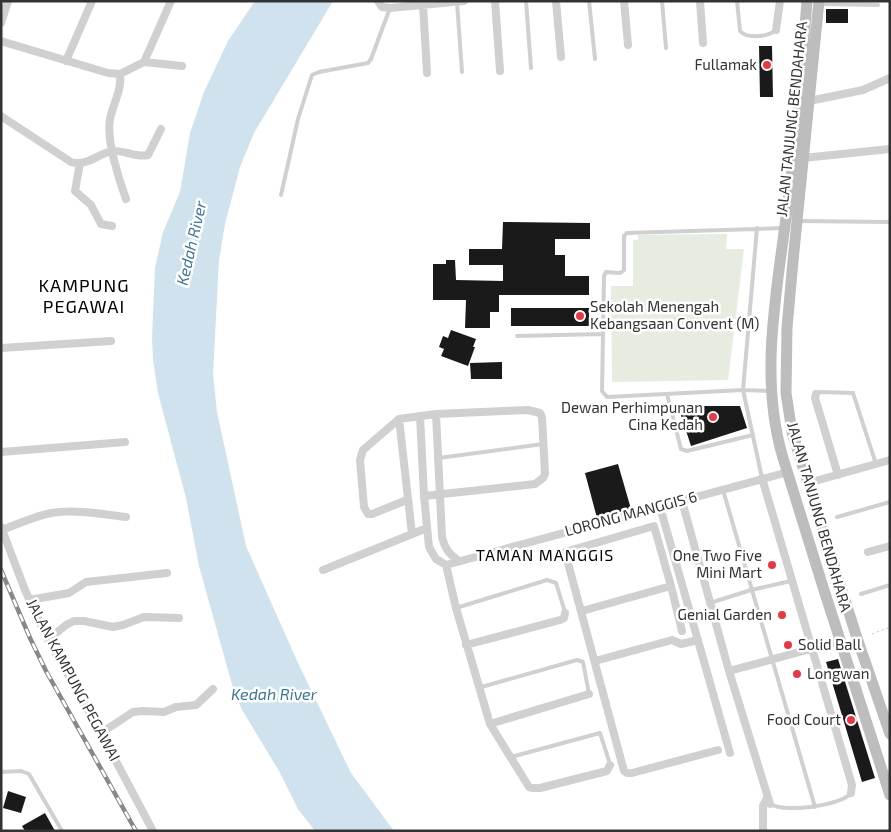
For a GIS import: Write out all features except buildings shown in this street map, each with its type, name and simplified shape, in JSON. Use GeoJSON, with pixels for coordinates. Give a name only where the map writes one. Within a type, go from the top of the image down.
{"type":"FeatureCollection","features":[{"type":"Feature","properties":{"kind":"main road","name":"JALAN TANJUNG BENDAHARA"},"geometry":{"type":"LineString","coordinates":[[815,2],[809,101],[787,328],[786,393],[792,432],[857,638],[890,734]]}},
{"type":"Feature","properties":{"kind":"main road","name":"JALAN TANJUNG BENDAHARA"},"geometry":{"type":"LineString","coordinates":[[815,2],[785,228],[772,342],[770,391],[777,439],[889,791]]}},
{"type":"Feature","properties":{"kind":"street"},"geometry":{"type":"LineString","coordinates":[[1,23],[8,1]]}},
{"type":"Feature","properties":{"kind":"street"},"geometry":{"type":"LineString","coordinates":[[66,61],[92,1]]}},
{"type":"Feature","properties":{"kind":"street"},"geometry":{"type":"LineString","coordinates":[[144,62],[171,1]]}},
{"type":"Feature","properties":{"kind":"street"},"geometry":{"type":"LineString","coordinates":[[378,1],[382,7],[461,2]]}},
{"type":"Feature","properties":{"kind":"street"},"geometry":{"type":"LineString","coordinates":[[495,1],[500,71]]}},
{"type":"Feature","properties":{"kind":"street"},"geometry":{"type":"LineString","coordinates":[[556,1],[561,58]]}},
{"type":"Feature","properties":{"kind":"street"},"geometry":{"type":"LineString","coordinates":[[624,1],[628,45]]}},
{"type":"Feature","properties":{"kind":"street"},"geometry":{"type":"LineString","coordinates":[[700,1],[703,44]]}},
{"type":"Feature","properties":{"kind":"street"},"geometry":{"type":"LineString","coordinates":[[776,30],[780,1]]}},
{"type":"Feature","properties":{"kind":"street"},"geometry":{"type":"LineString","coordinates":[[423,5],[427,73]]}},
{"type":"Feature","properties":{"kind":"street"},"geometry":{"type":"LineString","coordinates":[[1,41],[102,72],[120,74],[144,62],[182,66]]}},
{"type":"Feature","properties":{"kind":"street"},"geometry":{"type":"LineString","coordinates":[[120,74],[121,86],[109,124],[119,182],[126,199]]}},
{"type":"Feature","properties":{"kind":"street"},"geometry":{"type":"LineString","coordinates":[[809,101],[863,90],[890,78]]}},
{"type":"Feature","properties":{"kind":"street"},"geometry":{"type":"LineString","coordinates":[[1,116],[71,162],[80,163],[113,151],[134,156],[148,155],[161,129]]}},
{"type":"Feature","properties":{"kind":"street"},"geometry":{"type":"LineString","coordinates":[[803,158],[890,149]]}},
{"type":"Feature","properties":{"kind":"street"},"geometry":{"type":"LineString","coordinates":[[80,163],[75,191],[91,205],[101,224],[112,226]]}},
{"type":"Feature","properties":{"kind":"street"},"geometry":{"type":"LineString","coordinates":[[1,348],[111,341]]}},
{"type":"Feature","properties":{"kind":"street"},"geometry":{"type":"LineString","coordinates":[[816,394],[815,398],[838,475]]}},
{"type":"Feature","properties":{"kind":"street"},"geometry":{"type":"LineString","coordinates":[[408,500],[372,514],[368,514],[364,507],[360,460],[362,450],[399,419],[436,414],[535,411],[540,413],[542,418],[544,478],[535,484],[424,496]]}},
{"type":"Feature","properties":{"kind":"street"},"geometry":{"type":"LineString","coordinates":[[436,414],[439,495],[444,548],[459,561]]}},
{"type":"Feature","properties":{"kind":"street"},"geometry":{"type":"LineString","coordinates":[[420,416],[424,496],[430,550],[436,559],[446,565],[466,645],[490,724],[530,787],[536,789],[606,771],[610,765]]}},
{"type":"Feature","properties":{"kind":"street"},"geometry":{"type":"LineString","coordinates":[[399,419],[412,534]]}},
{"type":"Feature","properties":{"kind":"street"},"geometry":{"type":"LineString","coordinates":[[1,452],[125,442]]}},
{"type":"Feature","properties":{"kind":"street"},"geometry":{"type":"LineString","coordinates":[[808,483],[890,460]]}},
{"type":"Feature","properties":{"kind":"street","name":"LORONG MANGGIS 6"},"geometry":{"type":"LineString","coordinates":[[446,565],[788,472]]}},
{"type":"Feature","properties":{"kind":"street"},"geometry":{"type":"LineString","coordinates":[[762,478],[852,785],[851,793]]}},
{"type":"Feature","properties":{"kind":"street"},"geometry":{"type":"LineString","coordinates":[[682,501],[729,671],[768,801],[763,806],[763,831]]}},
{"type":"Feature","properties":{"kind":"street"},"geometry":{"type":"LineString","coordinates":[[660,507],[730,753]]}},
{"type":"Feature","properties":{"kind":"street"},"geometry":{"type":"LineString","coordinates":[[2,528],[50,513],[82,512],[126,517]]}},
{"type":"Feature","properties":{"kind":"street"},"geometry":{"type":"LineString","coordinates":[[682,631],[654,526],[565,552],[624,771],[627,774],[718,750]]}},
{"type":"Feature","properties":{"kind":"street","name":"JALAN KAMPUNG PEGAWAI"},"geometry":{"type":"LineString","coordinates":[[2,528],[29,600],[48,640],[101,733],[153,831]]}},
{"type":"Feature","properties":{"kind":"street"},"geometry":{"type":"LineString","coordinates":[[322,570],[427,528]]}},
{"type":"Feature","properties":{"kind":"street"},"geometry":{"type":"LineString","coordinates":[[868,552],[890,546]]}},
{"type":"Feature","properties":{"kind":"street"},"geometry":{"type":"LineString","coordinates":[[29,600],[69,592],[86,582],[167,573]]}},
{"type":"Feature","properties":{"kind":"street"},"geometry":{"type":"LineString","coordinates":[[582,611],[671,586]]}},
{"type":"Feature","properties":{"kind":"street"},"geometry":{"type":"LineString","coordinates":[[466,645],[560,620],[564,618],[565,613]]}},
{"type":"Feature","properties":{"kind":"street"},"geometry":{"type":"LineString","coordinates":[[48,640],[74,621],[84,621],[113,627],[144,617],[179,618]]}},
{"type":"Feature","properties":{"kind":"street"},"geometry":{"type":"LineString","coordinates":[[595,661],[672,640],[677,633],[694,628]]}},
{"type":"Feature","properties":{"kind":"street"},"geometry":{"type":"LineString","coordinates":[[672,640],[681,644],[698,640]]}},
{"type":"Feature","properties":{"kind":"street"},"geometry":{"type":"LineString","coordinates":[[729,671],[840,641]]}},
{"type":"Feature","properties":{"kind":"street"},"geometry":{"type":"LineString","coordinates":[[101,733],[134,712],[164,712],[176,707],[196,705],[213,689]]}},
{"type":"Feature","properties":{"kind":"street"},"geometry":{"type":"LineString","coordinates":[[490,724],[589,694]]}},
{"type":"Feature","properties":{"kind":"lane"},"geometry":{"type":"LineString","coordinates":[[526,1],[531,68]]}},
{"type":"Feature","properties":{"kind":"lane"},"geometry":{"type":"LineString","coordinates":[[589,1],[595,59]]}},
{"type":"Feature","properties":{"kind":"lane"},"geometry":{"type":"LineString","coordinates":[[662,1],[666,48]]}},
{"type":"Feature","properties":{"kind":"lane"},"geometry":{"type":"LineString","coordinates":[[738,1],[740,31],[742,33],[748,36],[771,34],[776,30]]}},
{"type":"Feature","properties":{"kind":"lane"},"geometry":{"type":"LineString","coordinates":[[461,2],[462,72]]}},
{"type":"Feature","properties":{"kind":"lane"},"geometry":{"type":"LineString","coordinates":[[815,2],[878,5]]}},
{"type":"Feature","properties":{"kind":"lane"},"geometry":{"type":"LineString","coordinates":[[281,195],[298,119],[312,75],[318,72],[368,63],[391,5]]}},
{"type":"Feature","properties":{"kind":"lane"},"geometry":{"type":"LineString","coordinates":[[797,221],[890,222]]}},
{"type":"Feature","properties":{"kind":"lane"},"geometry":{"type":"LineString","coordinates":[[757,228],[743,390],[762,478]]}},
{"type":"Feature","properties":{"kind":"lane"},"geometry":{"type":"LineString","coordinates":[[770,391],[743,390],[607,396],[604,394],[602,390],[602,334],[604,276],[606,272],[622,272],[624,236],[627,233],[785,228]]}},
{"type":"Feature","properties":{"kind":"lane"},"geometry":{"type":"LineString","coordinates":[[517,336],[602,334]]}},
{"type":"Feature","properties":{"kind":"lane"},"geometry":{"type":"LineString","coordinates":[[816,394],[854,393],[876,464]]}},
{"type":"Feature","properties":{"kind":"lane"},"geometry":{"type":"LineString","coordinates":[[668,394],[681,449],[687,450],[753,435]]}},
{"type":"Feature","properties":{"kind":"lane"},"geometry":{"type":"LineString","coordinates":[[438,459],[543,444]]}},
{"type":"Feature","properties":{"kind":"lane"},"geometry":{"type":"LineString","coordinates":[[723,490],[815,807]]}},
{"type":"Feature","properties":{"kind":"lane"},"geometry":{"type":"LineString","coordinates":[[837,517],[890,502]]}},
{"type":"Feature","properties":{"kind":"lane"},"geometry":{"type":"LineString","coordinates":[[456,608],[547,580],[556,583],[565,613]]}},
{"type":"Feature","properties":{"kind":"lane"},"geometry":{"type":"LineString","coordinates":[[710,603],[751,590],[791,581]]}},
{"type":"Feature","properties":{"kind":"lane"},"geometry":{"type":"LineString","coordinates":[[861,594],[890,585]]}},
{"type":"Feature","properties":{"kind":"lane"},"geometry":{"type":"LineString","coordinates":[[478,688],[577,660],[583,662],[589,694]]}},
{"type":"Feature","properties":{"kind":"lane"},"geometry":{"type":"LineString","coordinates":[[511,757],[600,733],[610,765]]}},
{"type":"Feature","properties":{"kind":"lane"},"geometry":{"type":"LineString","coordinates":[[1,772],[21,771],[29,774],[62,831]]}},
{"type":"Feature","properties":{"kind":"lane"},"geometry":{"type":"LineString","coordinates":[[768,801],[779,807],[815,807],[848,798],[851,793]]}},
{"type":"Feature","properties":{"kind":"path"},"geometry":{"type":"LineString","coordinates":[[872,634],[890,627]]}},
{"type":"Feature","properties":{"kind":"shaded area"},"geometry":{"type":"Polygon","coordinates":[[[727,234],[726,249],[744,249],[728,380],[612,382],[611,286],[633,286],[633,240],[638,240],[638,235],[727,234]]]}},
{"type":"Feature","properties":{"kind":"water","name":"Kedah River"},"geometry":{"type":"Polygon","coordinates":[[[255,1],[333,1],[254,133],[240,167],[225,224],[219,260],[213,374],[217,412],[246,546],[298,663],[351,773],[394,831],[315,831],[298,809],[279,771],[242,710],[233,688],[199,566],[186,498],[158,393],[152,338],[155,268],[163,232],[180,192],[190,133],[204,92],[228,41],[255,1]]]}},
{"type":"Feature","properties":{"kind":"railway"},"geometry":{"type":"LineString","coordinates":[[1,570],[46,671],[136,831]]}},
{"type":"Feature","properties":{"kind":"place","name":"Fullamak"},"geometry":{"type":"Point","coordinates":[767,65]}},
{"type":"Feature","properties":{"kind":"place","name":"Sekolah Menengah Kebangsaan Convent (M)"},"geometry":{"type":"Point","coordinates":[580,316]}},
{"type":"Feature","properties":{"kind":"place","name":"Dewan Perhimpunan Cina Kedah"},"geometry":{"type":"Point","coordinates":[713,417]}},
{"type":"Feature","properties":{"kind":"place","name":"One Two Five Mini Mart"},"geometry":{"type":"Point","coordinates":[772,565]}},
{"type":"Feature","properties":{"kind":"place","name":"Genial Garden"},"geometry":{"type":"Point","coordinates":[782,615]}},
{"type":"Feature","properties":{"kind":"place","name":"Solid Ball"},"geometry":{"type":"Point","coordinates":[788,645]}},
{"type":"Feature","properties":{"kind":"place","name":"Longwan"},"geometry":{"type":"Point","coordinates":[797,674]}},
{"type":"Feature","properties":{"kind":"place","name":"Food Court"},"geometry":{"type":"Point","coordinates":[851,720]}},
{"type":"Feature","properties":{"kind":"district","name":"KAMPUNG PEGAWAI"},"geometry":{"type":"Point","coordinates":[84,296]}},
{"type":"Feature","properties":{"kind":"district","name":"TAMAN MANGGIS"},"geometry":{"type":"Point","coordinates":[545,555]}}]}
